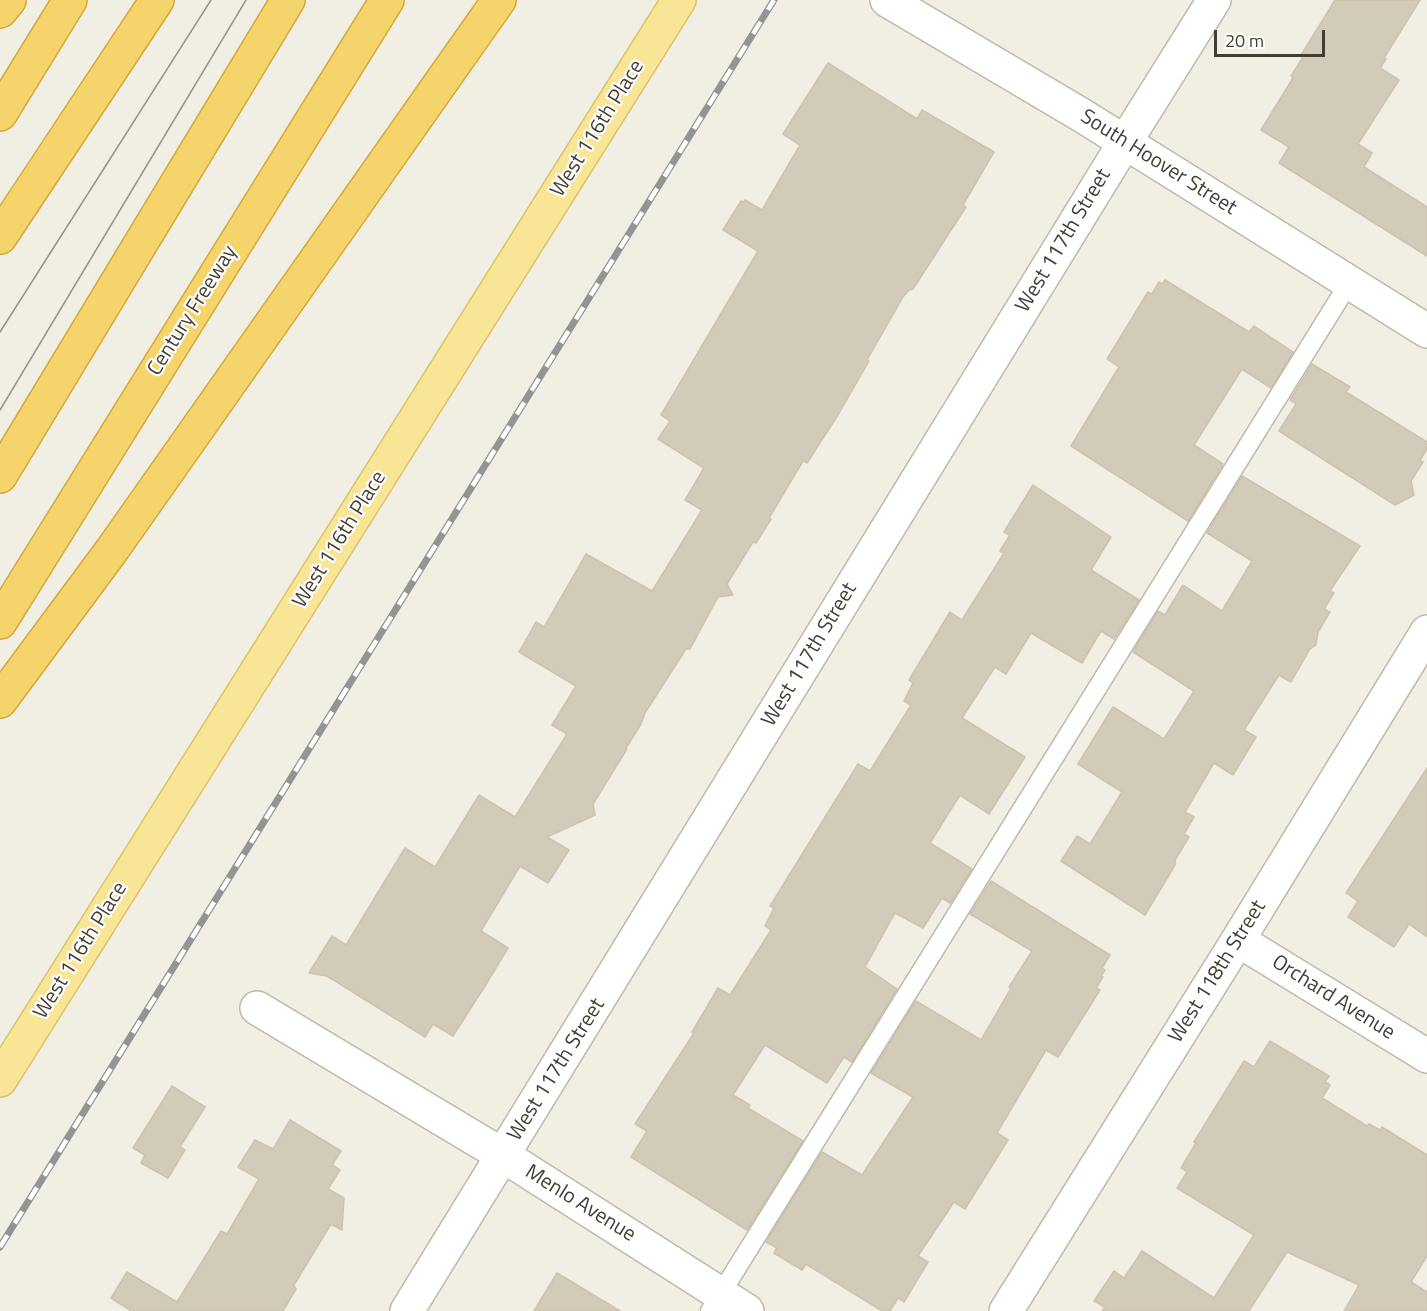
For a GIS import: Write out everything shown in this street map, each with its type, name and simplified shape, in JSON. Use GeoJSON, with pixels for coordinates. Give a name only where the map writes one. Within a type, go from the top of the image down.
{"type":"FeatureCollection","features":[{"type":"Feature","properties":{"kind":"highway"},"geometry":{"type":"LineString","coordinates":[[0,11],[9,0]]}},
{"type":"Feature","properties":{"kind":"highway"},"geometry":{"type":"LineString","coordinates":[[0,114],[70,0]]}},
{"type":"Feature","properties":{"kind":"highway"},"geometry":{"type":"LineString","coordinates":[[0,237],[157,0]]}},
{"type":"Feature","properties":{"kind":"highway"},"geometry":{"type":"LineString","coordinates":[[0,476],[288,0]]}},
{"type":"Feature","properties":{"kind":"highway","name":"Century Freeway"},"geometry":{"type":"LineString","coordinates":[[0,622],[387,0]]}},
{"type":"Feature","properties":{"kind":"highway"},"geometry":{"type":"LineString","coordinates":[[0,701],[112,550],[499,0]]}},
{"type":"Feature","properties":{"kind":"main road","name":"West 116th Place"},"geometry":{"type":"LineString","coordinates":[[0,1080],[679,0]]}},
{"type":"Feature","properties":{"kind":"street","name":"South Hoover Street"},"geometry":{"type":"LineString","coordinates":[[887,0],[1125,142],[1427,331]]}},
{"type":"Feature","properties":{"kind":"street","name":"West 117th Street"},"geometry":{"type":"LineString","coordinates":[[407,1311],[1214,0]]}},
{"type":"Feature","properties":{"kind":"street","name":"West 118th Street"},"geometry":{"type":"LineString","coordinates":[[1006,1311],[1427,632]]}},
{"type":"Feature","properties":{"kind":"street","name":"Orchard Avenue"},"geometry":{"type":"LineString","coordinates":[[1238,939],[1427,1056]]}},
{"type":"Feature","properties":{"kind":"street","name":"Menlo Avenue"},"geometry":{"type":"LineString","coordinates":[[257,1008],[504,1156],[715,1302],[747,1311]]}},
{"type":"Feature","properties":{"kind":"lane"},"geometry":{"type":"LineString","coordinates":[[715,1302],[1349,283]]}},
{"type":"Feature","properties":{"kind":"building"},"geometry":{"type":"Polygon","coordinates":[[[1335,0],[1420,0],[1380,68],[1399,80],[1358,144],[1372,153],[1364,167],[1427,207],[1427,256],[1279,163],[1289,147],[1261,130],[1293,78],[1291,76],[1303,57],[1301,55],[1335,0]]]}},
{"type":"Feature","properties":{"kind":"building"},"geometry":{"type":"Polygon","coordinates":[[[828,63],[917,119],[922,110],[994,152],[963,205],[966,207],[913,289],[903,297],[838,415],[807,463],[803,461],[769,518],[771,519],[756,543],[753,542],[727,584],[733,595],[718,597],[690,649],[686,649],[645,713],[627,749],[593,804],[595,815],[547,837],[569,850],[548,883],[520,866],[481,931],[508,948],[453,1036],[433,1024],[425,1037],[327,976],[309,973],[332,936],[346,945],[405,848],[435,867],[479,795],[515,817],[567,734],[552,725],[576,686],[519,652],[536,622],[544,627],[586,554],[652,591],[702,510],[685,500],[704,468],[658,439],[670,421],[661,415],[758,251],[723,230],[741,201],[745,200],[762,210],[800,145],[783,134],[828,63]]]}},
{"type":"Feature","properties":{"kind":"building"},"geometry":{"type":"Polygon","coordinates":[[[1165,280],[1249,332],[1254,326],[1293,352],[1271,388],[1242,369],[1194,445],[1223,464],[1188,521],[1071,446],[1119,367],[1107,359],[1148,292],[1152,294],[1159,282],[1162,284],[1165,280]]]}},
{"type":"Feature","properties":{"kind":"building"},"geometry":{"type":"Polygon","coordinates":[[[1312,364],[1350,387],[1346,392],[1427,442],[1427,449],[1420,460],[1423,462],[1411,481],[1414,495],[1395,505],[1279,431],[1296,404],[1290,400],[1312,364]]]}},
{"type":"Feature","properties":{"kind":"building"},"geometry":{"type":"Polygon","coordinates":[[[1242,476],[1360,546],[1330,591],[1334,593],[1324,609],[1330,612],[1318,632],[1316,645],[1310,649],[1291,682],[1279,675],[1244,730],[1256,737],[1233,775],[1214,763],[1185,812],[1194,817],[1184,834],[1189,837],[1145,915],[1061,861],[1077,836],[1090,844],[1122,792],[1078,764],[1113,707],[1164,739],[1194,691],[1133,652],[1158,611],[1165,615],[1183,585],[1222,611],[1252,561],[1207,533],[1242,476]]]}},
{"type":"Feature","properties":{"kind":"building"},"geometry":{"type":"Polygon","coordinates":[[[1033,485],[1111,537],[1091,570],[1139,600],[1114,639],[1101,631],[1082,663],[1031,633],[1006,674],[995,667],[962,718],[1025,757],[989,814],[960,795],[930,843],[972,869],[950,903],[942,898],[923,928],[895,913],[865,967],[897,989],[852,1062],[844,1057],[827,1083],[765,1045],[733,1095],[750,1105],[748,1108],[803,1141],[747,1230],[631,1157],[647,1131],[635,1124],[694,1033],[692,1032],[718,988],[730,995],[771,930],[765,926],[774,908],[770,906],[858,764],[870,771],[911,705],[904,701],[913,683],[909,680],[950,612],[962,620],[1004,553],[1000,551],[1010,535],[1004,532],[1033,485]]]}},
{"type":"Feature","properties":{"kind":"building"},"geometry":{"type":"Polygon","coordinates":[[[1427,768],[1427,937],[1409,924],[1394,947],[1348,917],[1358,901],[1346,893],[1427,768]]]}},
{"type":"Feature","properties":{"kind":"building"},"geometry":{"type":"Polygon","coordinates":[[[991,881],[1110,955],[1102,968],[1105,970],[1101,976],[1103,977],[1096,988],[1100,990],[1058,1057],[1046,1050],[997,1133],[1008,1140],[965,1209],[954,1202],[918,1256],[928,1262],[904,1302],[898,1298],[890,1311],[882,1311],[806,1264],[802,1270],[774,1253],[777,1248],[766,1242],[822,1152],[862,1175],[913,1097],[871,1073],[916,1001],[981,1040],[1011,988],[1009,987],[1032,951],[970,914],[991,881]]]}},
{"type":"Feature","properties":{"kind":"building"},"geometry":{"type":"Polygon","coordinates":[[[1270,1041],[1329,1076],[1325,1082],[1330,1085],[1322,1098],[1367,1126],[1369,1124],[1380,1130],[1382,1127],[1427,1155],[1427,1256],[1411,1282],[1427,1292],[1427,1311],[1344,1311],[1359,1285],[1287,1252],[1249,1311],[1102,1311],[1105,1307],[1094,1301],[1114,1271],[1124,1278],[1142,1251],[1214,1298],[1254,1235],[1177,1188],[1187,1172],[1181,1168],[1196,1143],[1194,1142],[1244,1061],[1254,1067],[1270,1041]]]}},
{"type":"Feature","properties":{"kind":"building"},"geometry":{"type":"Polygon","coordinates":[[[172,1086],[205,1107],[180,1147],[185,1150],[168,1178],[141,1163],[145,1155],[133,1148],[172,1086]]]}},
{"type":"Feature","properties":{"kind":"building"},"geometry":{"type":"Polygon","coordinates":[[[290,1120],[341,1151],[332,1165],[340,1170],[328,1189],[344,1198],[342,1230],[331,1224],[294,1285],[296,1289],[283,1311],[131,1311],[111,1298],[127,1272],[177,1302],[221,1231],[227,1234],[259,1179],[238,1167],[255,1140],[273,1149],[290,1120]]]}},
{"type":"Feature","properties":{"kind":"building"},"geometry":{"type":"Polygon","coordinates":[[[557,1273],[620,1311],[534,1311],[557,1273]]]}},
{"type":"Feature","properties":{"kind":"tram line"},"geometry":{"type":"LineString","coordinates":[[0,332],[211,0]]}},
{"type":"Feature","properties":{"kind":"tram line"},"geometry":{"type":"LineString","coordinates":[[0,410],[246,0]]}},
{"type":"Feature","properties":{"kind":"railway"},"geometry":{"type":"LineString","coordinates":[[0,1247],[774,0]]}}]}
